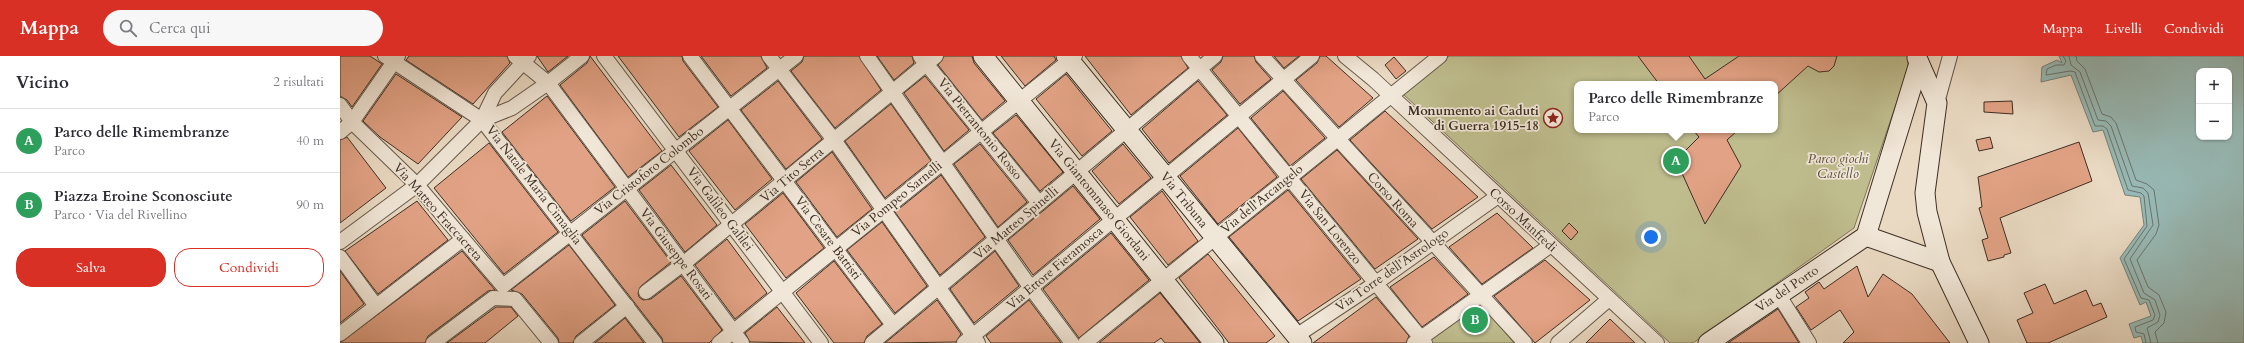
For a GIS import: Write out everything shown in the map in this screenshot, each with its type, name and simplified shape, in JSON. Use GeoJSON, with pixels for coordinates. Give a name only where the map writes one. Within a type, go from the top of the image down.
{"type":"FeatureCollection","features":[{"type":"Feature","properties":{"kind":"street"},"geometry":{"type":"LineString","coordinates":[[482,120],[512,108],[548,84],[582,56]]}},
{"type":"Feature","properties":{"kind":"street","name":"Via Galileo Galilei"},"geometry":{"type":"LineString","coordinates":[[604,56],[821,343]]}},
{"type":"Feature","properties":{"kind":"street","name":"Via Cesare Battisti"},"geometry":{"type":"LineString","coordinates":[[690,56],[893,325]]}},
{"type":"Feature","properties":{"kind":"street"},"geometry":{"type":"LineString","coordinates":[[769,56],[834,140],[939,287],[972,341]]}},
{"type":"Feature","properties":{"kind":"street","name":"Via Cristoforo Colombo"},"geometry":{"type":"LineString","coordinates":[[503,286],[796,56]]}},
{"type":"Feature","properties":{"kind":"street"},"geometry":{"type":"LineString","coordinates":[[867,56],[944,162],[1031,288],[1072,343]]}},
{"type":"Feature","properties":{"kind":"street","name":"Via Giantommaso Giordani"},"geometry":{"type":"LineString","coordinates":[[984,56],[1214,343]]}},
{"type":"Feature","properties":{"kind":"street","name":"Via San Lorenzo"},"geometry":{"type":"LineString","coordinates":[[1190,56],[1376,283],[1420,341]]}},
{"type":"Feature","properties":{"kind":"street","name":"Via Matteo Spinelli"},"geometry":{"type":"LineString","coordinates":[[872,343],[1215,56]]}},
{"type":"Feature","properties":{"kind":"street","name":"Corso Roma"},"geometry":{"type":"LineString","coordinates":[[1262,56],[1525,343]]}},
{"type":"Feature","properties":{"kind":"street","name":"Via Ettore Fieramosca"},"geometry":{"type":"LineString","coordinates":[[972,341],[1031,288],[1312,56]]}},
{"type":"Feature","properties":{"kind":"street","name":"Corso Manfredi"},"geometry":{"type":"LineString","coordinates":[[1345,56],[1373,79],[1656,343]]}},
{"type":"Feature","properties":{"kind":"street","name":"Via dell'Arcangelo"},"geometry":{"type":"LineString","coordinates":[[1085,343],[1440,56]]}},
{"type":"Feature","properties":{"kind":"street"},"geometry":{"type":"LineString","coordinates":[[1950,56],[1937,103],[1926,192],[1927,212],[1940,262],[1979,343]]}},
{"type":"Feature","properties":{"kind":"street"},"geometry":{"type":"LineString","coordinates":[[340,132],[352,122],[392,58]]}},
{"type":"Feature","properties":{"kind":"street","name":"Via Natale Maria Cimaglia"},"geometry":{"type":"LineString","coordinates":[[392,58],[482,120],[571,232],[654,343]]}},
{"type":"Feature","properties":{"kind":"street"},"geometry":{"type":"LineString","coordinates":[[340,242],[417,185],[482,120],[495,93],[522,58]]}},
{"type":"Feature","properties":{"kind":"street","name":"Via Giuseppe Rosati"},"geometry":{"type":"LineString","coordinates":[[522,58],[548,84],[742,343]]}},
{"type":"Feature","properties":{"kind":"street","name":"Via Pompeo Sarnelli"},"geometry":{"type":"LineString","coordinates":[[719,343],[982,132],[1070,58]]}},
{"type":"Feature","properties":{"kind":"street","name":"Via Tribuna"},"geometry":{"type":"LineString","coordinates":[[1070,58],[1126,130],[1215,238],[1294,341]]}},
{"type":"Feature","properties":{"kind":"street"},"geometry":{"type":"LineString","coordinates":[[1920,58],[1937,103]]}},
{"type":"Feature","properties":{"kind":"street"},"geometry":{"type":"LineString","coordinates":[[1920,58],[1866,236],[1940,262]]}},
{"type":"Feature","properties":{"kind":"street","name":"Via Tito Serra"},"geometry":{"type":"LineString","coordinates":[[646,292],[684,264],[834,140],[893,91],[927,59]]}},
{"type":"Feature","properties":{"kind":"street","name":"Via Pietrantonio Rosso"},"geometry":{"type":"LineString","coordinates":[[927,59],[982,132],[1040,203]]}},
{"type":"Feature","properties":{"kind":"street","name":"Via Matteo Fraccacreta"},"geometry":{"type":"LineString","coordinates":[[340,105],[352,122],[417,185],[503,286]]}},
{"type":"Feature","properties":{"kind":"street","name":"Via Torre dell'Astrologo"},"geometry":{"type":"LineString","coordinates":[[1294,341],[1498,196]]}},
{"type":"Feature","properties":{"kind":"street","name":"Via del Porto"},"geometry":{"type":"LineString","coordinates":[[1708,343],[1778,294],[1866,236]]}},
{"type":"Feature","properties":{"kind":"street"},"geometry":{"type":"LineString","coordinates":[[340,334],[463,239]]}},
{"type":"Feature","properties":{"kind":"street"},"geometry":{"type":"LineString","coordinates":[[1420,341],[1550,245]]}},
{"type":"Feature","properties":{"kind":"street"},"geometry":{"type":"LineString","coordinates":[[340,257],[376,306]]}},
{"type":"Feature","properties":{"kind":"street"},"geometry":{"type":"LineString","coordinates":[[1778,294],[1809,343]]}},
{"type":"Feature","properties":{"kind":"street"},"geometry":{"type":"LineString","coordinates":[[433,343],[493,298],[515,299],[551,343]]}},
{"type":"Feature","properties":{"kind":"street"},"geometry":{"type":"LineString","coordinates":[[1558,343],[1609,299]]}},
{"type":"Feature","properties":{"kind":"street"},"geometry":{"type":"LineString","coordinates":[[581,343],[627,306]]}},
{"type":"Feature","properties":{"kind":"green space","name":"Parco giochi Castello"},"geometry":{"type":"Polygon","coordinates":[[[1449,56],[1908,56],[1908,69],[1854,228],[1693,343],[1670,343],[1403,94],[1449,56]]]}},
{"type":"Feature","properties":{"kind":"green space"},"geometry":{"type":"Polygon","coordinates":[[[1480,302],[1514,343],[1432,343],[1428,339],[1480,302]]]}},
{"type":"Feature","properties":{"kind":"water"},"geometry":{"type":"Polygon","coordinates":[[[2059,56],[2244,56],[2244,343],[2143,343],[2141,336],[2134,338],[2129,324],[2151,316],[2146,302],[2140,305],[2120,258],[2144,225],[2140,197],[2125,195],[2103,130],[2093,132],[2071,75],[2041,82],[2042,67],[2057,60],[2062,63],[2059,56]]]}},
{"type":"Feature","properties":{"kind":"building"},"geometry":{"type":"Polygon","coordinates":[[[340,56],[370,56],[382,64],[352,107],[347,100],[340,96],[340,56]]]}},
{"type":"Feature","properties":{"kind":"building"},"geometry":{"type":"Polygon","coordinates":[[[409,56],[507,56],[510,63],[473,104],[406,60],[409,56]]]}},
{"type":"Feature","properties":{"kind":"building"},"geometry":{"type":"Polygon","coordinates":[[[537,56],[568,56],[548,72],[537,56]]]}},
{"type":"Feature","properties":{"kind":"building"},"geometry":{"type":"Polygon","coordinates":[[[590,56],[662,151],[628,177],[560,85],[587,63],[590,56]]]}},
{"type":"Feature","properties":{"kind":"building"},"geometry":{"type":"Polygon","coordinates":[[[618,56],[682,56],[683,61],[718,107],[679,137],[618,56]]]}},
{"type":"Feature","properties":{"kind":"building"},"geometry":{"type":"Polygon","coordinates":[[[701,56],[761,56],[767,68],[731,96],[701,56]]]}},
{"type":"Feature","properties":{"kind":"building"},"geometry":{"type":"Polygon","coordinates":[[[804,56],[859,56],[881,90],[835,128],[791,71],[802,62],[804,56]]]}},
{"type":"Feature","properties":{"kind":"building"},"geometry":{"type":"Polygon","coordinates":[[[877,56],[912,56],[914,63],[894,80],[877,56]]]}},
{"type":"Feature","properties":{"kind":"building"},"geometry":{"type":"Polygon","coordinates":[[[944,56],[972,56],[974,63],[1005,101],[982,120],[938,65],[944,56]]]}},
{"type":"Feature","properties":{"kind":"building"},"geometry":{"type":"Polygon","coordinates":[[[1001,56],[1054,56],[1056,60],[1025,86],[1001,56]]]}},
{"type":"Feature","properties":{"kind":"building"},"geometry":{"type":"Polygon","coordinates":[[[1085,56],[1181,56],[1188,68],[1131,115],[1085,56]]]}},
{"type":"Feature","properties":{"kind":"building"},"geometry":{"type":"Polygon","coordinates":[[[1223,56],[1254,56],[1256,62],[1271,79],[1240,104],[1212,70],[1221,62],[1223,56]]]}},
{"type":"Feature","properties":{"kind":"building"},"geometry":{"type":"Polygon","coordinates":[[[1274,56],[1299,56],[1284,68],[1274,56]]]}},
{"type":"Feature","properties":{"kind":"building"},"geometry":{"type":"Polygon","coordinates":[[[1320,56],[1326,56],[1373,98],[1339,127],[1296,80],[1317,63],[1320,56]]]}},
{"type":"Feature","properties":{"kind":"building"},"geometry":{"type":"Polygon","coordinates":[[[1638,56],[1689,56],[1705,79],[1739,56],[1837,56],[1834,66],[1829,71],[1819,72],[1808,66],[1778,93],[1778,81],[1657,81],[1638,56]]]}},
{"type":"Feature","properties":{"kind":"building"},"geometry":{"type":"Polygon","coordinates":[[[1394,57],[1406,71],[1396,79],[1385,65],[1394,57]]]}},
{"type":"Feature","properties":{"kind":"building"},"geometry":{"type":"Polygon","coordinates":[[[396,74],[462,117],[418,164],[380,137],[363,121],[396,74]]]}},
{"type":"Feature","properties":{"kind":"building"},"geometry":{"type":"Polygon","coordinates":[[[1066,74],[1112,131],[1082,156],[1036,99],[1066,74]]]}},
{"type":"Feature","properties":{"kind":"building"},"geometry":{"type":"Polygon","coordinates":[[[925,76],[969,130],[944,151],[904,93],[925,76]]]}},
{"type":"Feature","properties":{"kind":"building"},"geometry":{"type":"Polygon","coordinates":[[[778,81],[822,139],[786,169],[741,110],[778,81]]]}},
{"type":"Feature","properties":{"kind":"building"},"geometry":{"type":"Polygon","coordinates":[[[1198,81],[1227,115],[1169,163],[1142,129],[1198,81]]]}},
{"type":"Feature","properties":{"kind":"building"},"geometry":{"type":"Polygon","coordinates":[[[1283,91],[1325,138],[1290,166],[1251,118],[1283,91]]]}},
{"type":"Feature","properties":{"kind":"building"},"geometry":{"type":"Polygon","coordinates":[[[547,96],[615,187],[571,221],[502,132],[547,96]]]}},
{"type":"Feature","properties":{"kind":"building"},"geometry":{"type":"Polygon","coordinates":[[[2012,101],[2013,114],[1984,112],[1984,102],[2012,101]]]}},
{"type":"Feature","properties":{"kind":"building"},"geometry":{"type":"Polygon","coordinates":[[[891,104],[931,161],[885,198],[845,141],[891,104]]]}},
{"type":"Feature","properties":{"kind":"building"},"geometry":{"type":"Polygon","coordinates":[[[1385,111],[1478,197],[1432,229],[1350,140],[1385,111]]]}},
{"type":"Feature","properties":{"kind":"building"},"geometry":{"type":"Polygon","coordinates":[[[1016,115],[1063,172],[1040,191],[993,133],[1016,115]]]}},
{"type":"Feature","properties":{"kind":"building"},"geometry":{"type":"Polygon","coordinates":[[[728,120],[772,179],[735,210],[689,151],[728,120]]]}},
{"type":"Feature","properties":{"kind":"building"},"geometry":{"type":"Polygon","coordinates":[[[1238,128],[1277,177],[1218,224],[1180,176],[1238,128]]]}},
{"type":"Feature","properties":{"kind":"building"},"geometry":{"type":"Polygon","coordinates":[[[1696,133],[1735,133],[1727,140],[1741,166],[1705,224],[1676,160],[1699,137],[1696,133]]]}},
{"type":"Feature","properties":{"kind":"building"},"geometry":{"type":"Polygon","coordinates":[[[347,137],[386,188],[340,223],[340,140],[347,137]]]}},
{"type":"Feature","properties":{"kind":"building"},"geometry":{"type":"Polygon","coordinates":[[[1990,137],[1993,148],[1979,151],[1976,140],[1990,137]]]}},
{"type":"Feature","properties":{"kind":"building"},"geometry":{"type":"Polygon","coordinates":[[[2079,142],[2092,181],[2000,218],[2011,253],[2004,255],[2004,257],[1988,261],[1982,240],[1988,238],[1979,208],[1982,207],[1978,177],[2079,142]]]}},
{"type":"Feature","properties":{"kind":"building"},"geometry":{"type":"Polygon","coordinates":[[[489,143],[558,232],[504,274],[434,188],[489,143]]]}},
{"type":"Feature","properties":{"kind":"building"},"geometry":{"type":"Polygon","coordinates":[[[980,144],[1027,202],[998,227],[954,164],[980,144]]]}},
{"type":"Feature","properties":{"kind":"building"},"geometry":{"type":"Polygon","coordinates":[[[1123,144],[1151,178],[1119,204],[1092,171],[1123,144]]]}},
{"type":"Feature","properties":{"kind":"building"},"geometry":{"type":"Polygon","coordinates":[[[1337,150],[1418,239],[1375,269],[1301,179],[1337,150]]]}},
{"type":"Feature","properties":{"kind":"building"},"geometry":{"type":"Polygon","coordinates":[[[832,152],[872,209],[837,237],[796,182],[832,152]]]}},
{"type":"Feature","properties":{"kind":"building"},"geometry":{"type":"Polygon","coordinates":[[[671,165],[717,225],[685,252],[639,190],[671,165]]]}},
{"type":"Feature","properties":{"kind":"building"},"geometry":{"type":"Polygon","coordinates":[[[941,175],[985,237],[940,275],[895,212],[941,175]]]}},
{"type":"Feature","properties":{"kind":"building"},"geometry":{"type":"Polygon","coordinates":[[[1073,186],[1100,219],[1033,275],[1008,240],[1073,186]]]}},
{"type":"Feature","properties":{"kind":"building"},"geometry":{"type":"Polygon","coordinates":[[[1288,190],[1361,279],[1298,321],[1229,237],[1288,190]]]}},
{"type":"Feature","properties":{"kind":"building"},"geometry":{"type":"Polygon","coordinates":[[[1162,191],[1198,241],[1168,265],[1130,217],[1162,191]]]}},
{"type":"Feature","properties":{"kind":"building"},"geometry":{"type":"Polygon","coordinates":[[[783,193],[824,248],[786,278],[745,224],[783,193]]]}},
{"type":"Feature","properties":{"kind":"building"},"geometry":{"type":"Polygon","coordinates":[[[417,201],[448,240],[378,294],[345,251],[417,201]]]}},
{"type":"Feature","properties":{"kind":"building"},"geometry":{"type":"Polygon","coordinates":[[[625,201],[671,262],[641,286],[638,293],[639,297],[643,300],[651,299],[681,276],[722,330],[709,343],[663,343],[662,338],[582,235],[625,201]]]}},
{"type":"Feature","properties":{"kind":"building"},"geometry":{"type":"Polygon","coordinates":[[[1497,213],[1533,248],[1482,284],[1449,247],[1497,213]]]}},
{"type":"Feature","properties":{"kind":"building"},"geometry":{"type":"Polygon","coordinates":[[[882,222],[927,286],[895,313],[847,250],[882,222]]]}},
{"type":"Feature","properties":{"kind":"building"},"geometry":{"type":"Polygon","coordinates":[[[1569,223],[1578,232],[1571,240],[1562,231],[1569,223]]]}},
{"type":"Feature","properties":{"kind":"building"},"geometry":{"type":"Polygon","coordinates":[[[1111,233],[1149,280],[1079,338],[1043,289],[1111,233]]]}},
{"type":"Feature","properties":{"kind":"building"},"geometry":{"type":"Polygon","coordinates":[[[727,239],[767,293],[735,319],[695,265],[727,239]]]}},
{"type":"Feature","properties":{"kind":"building"},"geometry":{"type":"Polygon","coordinates":[[[569,245],[615,305],[576,336],[573,343],[559,343],[558,338],[522,294],[511,290],[569,245]]]}},
{"type":"Feature","properties":{"kind":"building"},"geometry":{"type":"Polygon","coordinates":[[[462,251],[495,290],[488,291],[428,336],[425,343],[340,343],[462,251]]]}},
{"type":"Feature","properties":{"kind":"building"},"geometry":{"type":"Polygon","coordinates":[[[995,251],[1019,286],[974,323],[950,289],[995,251]]]}},
{"type":"Feature","properties":{"kind":"building"},"geometry":{"type":"Polygon","coordinates":[[[1208,254],[1275,336],[1266,343],[1229,343],[1179,278],[1208,254]]]}},
{"type":"Feature","properties":{"kind":"building"},"geometry":{"type":"Polygon","coordinates":[[[1434,257],[1468,294],[1422,327],[1390,287],[1434,257]]]}},
{"type":"Feature","properties":{"kind":"building"},"geometry":{"type":"Polygon","coordinates":[[[1545,260],[1590,300],[1535,343],[1494,296],[1545,260]]]}},
{"type":"Feature","properties":{"kind":"building"},"geometry":{"type":"Polygon","coordinates":[[[834,261],[882,324],[867,336],[864,343],[834,343],[796,293],[834,261]]]}},
{"type":"Feature","properties":{"kind":"building"},"geometry":{"type":"Polygon","coordinates":[[[1857,266],[1868,297],[1883,274],[1912,294],[1950,343],[1843,343],[1854,332],[1840,310],[1811,330],[1796,307],[1809,298],[1805,292],[1819,282],[1824,289],[1857,266]]]}},
{"type":"Feature","properties":{"kind":"building"},"geometry":{"type":"Polygon","coordinates":[[[340,271],[364,304],[340,323],[340,271]]]}},
{"type":"Feature","properties":{"kind":"building"},"geometry":{"type":"Polygon","coordinates":[[[2045,284],[2054,304],[2086,290],[2093,306],[2101,303],[2107,317],[2048,343],[2027,343],[2017,320],[2033,313],[2024,293],[2045,284]]]}},
{"type":"Feature","properties":{"kind":"building"},"geometry":{"type":"Polygon","coordinates":[[[1160,293],[1200,343],[1165,343],[1161,338],[1154,343],[1099,343],[1160,293]]]}},
{"type":"Feature","properties":{"kind":"building"},"geometry":{"type":"Polygon","coordinates":[[[1376,297],[1409,336],[1406,343],[1313,343],[1376,297]]]}},
{"type":"Feature","properties":{"kind":"building"},"geometry":{"type":"Polygon","coordinates":[[[937,300],[961,334],[956,342],[885,343],[937,300]]]}},
{"type":"Feature","properties":{"kind":"building"},"geometry":{"type":"Polygon","coordinates":[[[1029,300],[1061,343],[991,343],[986,336],[1029,300]]]}},
{"type":"Feature","properties":{"kind":"building"},"geometry":{"type":"Polygon","coordinates":[[[496,307],[511,307],[518,316],[485,343],[447,343],[496,307]]]}},
{"type":"Feature","properties":{"kind":"building"},"geometry":{"type":"Polygon","coordinates":[[[777,307],[805,343],[750,342],[745,333],[777,307]]]}},
{"type":"Feature","properties":{"kind":"building"},"geometry":{"type":"Polygon","coordinates":[[[1778,309],[1799,343],[1728,343],[1778,309]]]}},
{"type":"Feature","properties":{"kind":"building"},"geometry":{"type":"Polygon","coordinates":[[[625,318],[644,343],[595,343],[625,318]]]}},
{"type":"Feature","properties":{"kind":"building"},"geometry":{"type":"Polygon","coordinates":[[[1610,319],[1635,343],[1586,343],[1610,319]]]}},
{"type":"Feature","properties":{"kind":"place","name":"Monumento ai Caduti di Guerra 1915-18"},"geometry":{"type":"Point","coordinates":[1553,118]}},
{"type":"Feature","properties":{"kind":"place","name":"Parco delle Rimembranze"},"geometry":{"type":"Point","coordinates":[1676,161]}},
{"type":"Feature","properties":{"kind":"place","name":"Piazza Eroine Sconosciute"},"geometry":{"type":"Point","coordinates":[1475,320]}}]}
